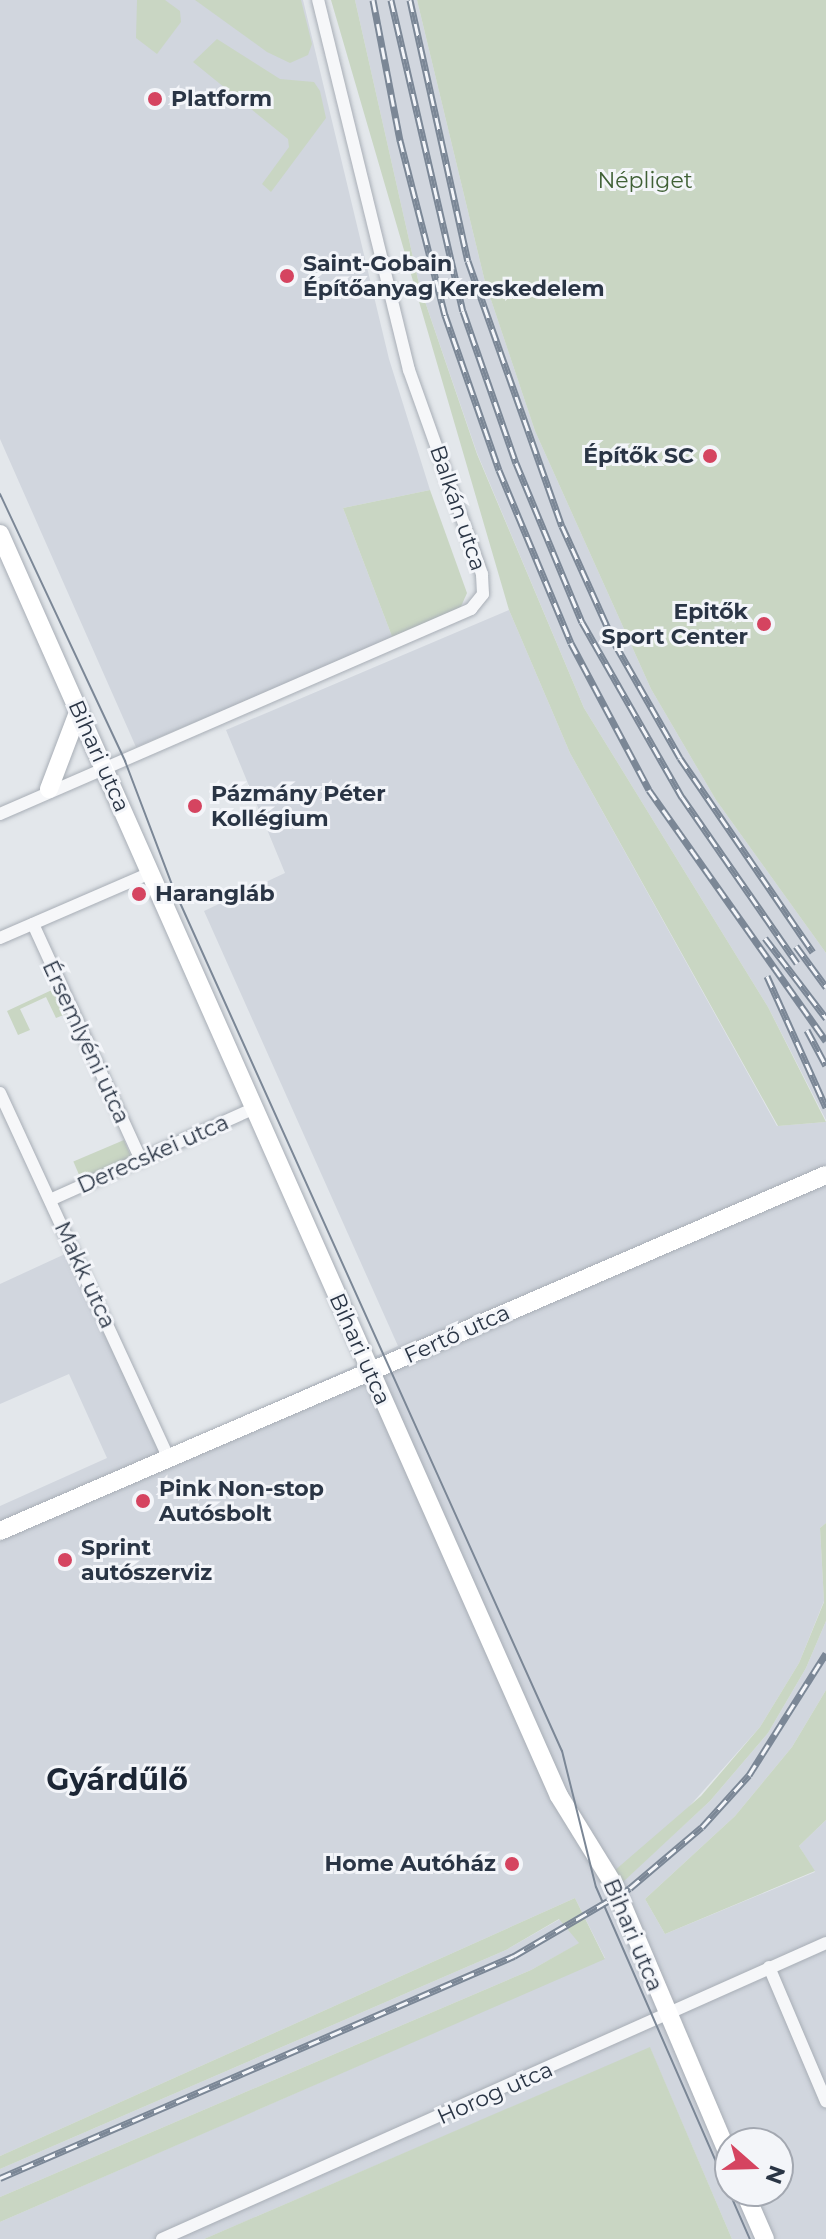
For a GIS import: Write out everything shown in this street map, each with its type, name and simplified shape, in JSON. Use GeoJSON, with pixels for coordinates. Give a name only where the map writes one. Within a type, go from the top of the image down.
{"type":"FeatureCollection","features":[{"type":"Feature","properties":{"kind":"street","name":"Balkán utca"},"geometry":{"type":"LineString","coordinates":[[0,814],[49,789],[105,769],[471,609],[483,594],[482,574],[409,370],[318,0]]}},
{"type":"Feature","properties":{"kind":"street","name":"Bihari utca"},"geometry":{"type":"LineString","coordinates":[[0,534],[559,1796],[614,1885],[716,2127]]}},
{"type":"Feature","properties":{"kind":"street"},"geometry":{"type":"LineString","coordinates":[[49,789],[79,710]]}},
{"type":"Feature","properties":{"kind":"street"},"geometry":{"type":"LineString","coordinates":[[0,938],[150,873]]}},
{"type":"Feature","properties":{"kind":"street","name":"Érsemlyéni utca"},"geometry":{"type":"LineString","coordinates":[[33,924],[141,1160]]}},
{"type":"Feature","properties":{"kind":"street","name":"Makk utca"},"geometry":{"type":"LineString","coordinates":[[0,1093],[169,1458]]}},
{"type":"Feature","properties":{"kind":"street","name":"Derecskei utca"},"geometry":{"type":"LineString","coordinates":[[50,1200],[255,1108]]}},
{"type":"Feature","properties":{"kind":"street","name":"Fertő utca"},"geometry":{"type":"LineString","coordinates":[[0,1531],[826,1175]]}},
{"type":"Feature","properties":{"kind":"street","name":"Horog utca"},"geometry":{"type":"LineString","coordinates":[[162,2239],[668,2017],[769,1967],[826,1943]]}},
{"type":"Feature","properties":{"kind":"street"},"geometry":{"type":"LineString","coordinates":[[769,1967],[826,2101]]}},
{"type":"Feature","properties":{"kind":"street"},"geometry":{"type":"LineString","coordinates":[[751,2207],[765,2239]]}},
{"type":"Feature","properties":{"kind":"shaded area"},"geometry":{"type":"Polygon","coordinates":[[[0,0],[303,0],[389,359],[430,490],[343,508],[393,639],[136,747],[0,439],[0,0]]]}},
{"type":"Feature","properties":{"kind":"shaded area"},"geometry":{"type":"Polygon","coordinates":[[[355,0],[417,0],[485,282],[535,431],[651,689],[716,800],[826,953],[826,1120],[768,1007],[584,708],[477,453],[419,284],[355,0]]]}},
{"type":"Feature","properties":{"kind":"shaded area"},"geometry":{"type":"Polygon","coordinates":[[[509,610],[570,753],[777,1126],[826,1122],[826,1523],[820,1528],[824,1601],[799,1663],[760,1727],[622,1882],[710,1801],[768,1733],[806,1668],[826,1621],[826,1690],[792,1747],[735,1816],[645,1899],[665,1934],[815,1872],[799,1846],[826,1820],[826,2239],[732,2239],[718,2207],[794,2207],[794,2127],[714,2127],[714,2197],[650,2048],[204,2239],[0,2239],[0,2222],[605,1958],[575,1898],[0,2156],[0,1506],[107,1458],[69,1374],[0,1404],[0,1284],[65,1254],[162,1453],[398,1346],[204,911],[285,873],[226,730],[509,610]]]}},
{"type":"Feature","properties":{"kind":"shaded area"},"geometry":{"type":"Polygon","coordinates":[[[560,1919],[580,1943],[531,1970],[0,2197],[0,2169],[506,1950],[560,1919]]]}},
{"type":"Feature","properties":{"kind":"green space"},"geometry":{"type":"Polygon","coordinates":[[[137,0],[165,0],[180,11],[181,22],[157,54],[136,38],[137,0]]]}},
{"type":"Feature","properties":{"kind":"green space"},"geometry":{"type":"Polygon","coordinates":[[[195,0],[301,0],[312,44],[308,55],[290,63],[267,52],[195,0]]]}},
{"type":"Feature","properties":{"kind":"green space"},"geometry":{"type":"Polygon","coordinates":[[[331,0],[355,0],[419,284],[477,454],[584,708],[768,1007],[826,1122],[778,1126],[570,753],[509,610],[331,0]]]}},
{"type":"Feature","properties":{"kind":"green space","name":"Népliget"},"geometry":{"type":"Polygon","coordinates":[[[417,0],[826,0],[826,953],[716,800],[651,689],[535,431],[485,282],[417,0]]]}},
{"type":"Feature","properties":{"kind":"green space"},"geometry":{"type":"Polygon","coordinates":[[[217,39],[280,79],[314,82],[320,91],[326,118],[271,192],[262,184],[289,147],[288,139],[193,62],[217,39]]]}},
{"type":"Feature","properties":{"kind":"green space"},"geometry":{"type":"Polygon","coordinates":[[[430,490],[467,593],[459,611],[393,639],[343,508],[430,490]]]}},
{"type":"Feature","properties":{"kind":"green space"},"geometry":{"type":"Polygon","coordinates":[[[54,989],[66,1014],[56,1018],[46,997],[20,1009],[30,1030],[18,1035],[7,1011],[54,989]]]}},
{"type":"Feature","properties":{"kind":"green space"},"geometry":{"type":"Polygon","coordinates":[[[124,1140],[132,1159],[82,1181],[73,1161],[124,1140]]]}},
{"type":"Feature","properties":{"kind":"green space"},"geometry":{"type":"Polygon","coordinates":[[[826,1523],[826,1621],[806,1668],[768,1733],[710,1801],[623,1882],[614,1871],[701,1796],[760,1727],[799,1663],[824,1602],[820,1528],[826,1523]]]}},
{"type":"Feature","properties":{"kind":"green space"},"geometry":{"type":"Polygon","coordinates":[[[826,1690],[826,1820],[799,1846],[815,1871],[665,1934],[645,1899],[735,1816],[792,1747],[826,1690]]]}},
{"type":"Feature","properties":{"kind":"green space"},"geometry":{"type":"Polygon","coordinates":[[[575,1898],[605,1959],[0,2222],[0,2197],[531,1970],[579,1943],[559,1919],[506,1950],[0,2169],[0,2156],[575,1898]]]}},
{"type":"Feature","properties":{"kind":"green space"},"geometry":{"type":"Polygon","coordinates":[[[650,2047],[714,2197],[714,2207],[718,2207],[732,2239],[204,2239],[650,2047]]]}},
{"type":"Feature","properties":{"kind":"tram line"},"geometry":{"type":"LineString","coordinates":[[0,494],[125,761],[172,885],[562,1751],[596,1887],[750,2239]]}},
{"type":"Feature","properties":{"kind":"railway"},"geometry":{"type":"LineString","coordinates":[[373,0],[400,140],[445,315],[499,470],[571,643],[649,790],[826,1041]]}},
{"type":"Feature","properties":{"kind":"railway"},"geometry":{"type":"LineString","coordinates":[[391,0],[463,311],[516,463],[582,622],[682,797],[797,963]]}},
{"type":"Feature","properties":{"kind":"railway"},"geometry":{"type":"LineString","coordinates":[[410,0],[468,261],[562,526],[615,644],[680,758],[813,952]]}},
{"type":"Feature","properties":{"kind":"railway"},"geometry":{"type":"LineString","coordinates":[[765,938],[826,1018]]}},
{"type":"Feature","properties":{"kind":"railway"},"geometry":{"type":"LineString","coordinates":[[796,946],[826,987]]}},
{"type":"Feature","properties":{"kind":"railway"},"geometry":{"type":"LineString","coordinates":[[767,976],[826,1107]]}},
{"type":"Feature","properties":{"kind":"railway"},"geometry":{"type":"LineString","coordinates":[[807,1030],[826,1065]]}},
{"type":"Feature","properties":{"kind":"railway"},"geometry":{"type":"LineString","coordinates":[[0,2178],[514,1956],[630,1888],[702,1827],[749,1775],[826,1653]]}},
{"type":"Feature","properties":{"kind":"place","name":"Platform"},"geometry":{"type":"Point","coordinates":[155,99]}},
{"type":"Feature","properties":{"kind":"place","name":"Saint-Gobain Építőanyag Kereskedelem"},"geometry":{"type":"Point","coordinates":[287,276]}},
{"type":"Feature","properties":{"kind":"place","name":"Építők SC"},"geometry":{"type":"Point","coordinates":[710,456]}},
{"type":"Feature","properties":{"kind":"place","name":"Epitők Sport Center"},"geometry":{"type":"Point","coordinates":[764,624]}},
{"type":"Feature","properties":{"kind":"place","name":"Pázmány Péter Kollégium"},"geometry":{"type":"Point","coordinates":[195,806]}},
{"type":"Feature","properties":{"kind":"place","name":"Harangláb"},"geometry":{"type":"Point","coordinates":[139,894]}},
{"type":"Feature","properties":{"kind":"place","name":"Pink Non-stop Autósbolt"},"geometry":{"type":"Point","coordinates":[143,1501]}},
{"type":"Feature","properties":{"kind":"place","name":"Sprint autószerviz"},"geometry":{"type":"Point","coordinates":[65,1560]}},
{"type":"Feature","properties":{"kind":"place","name":"Home Autóház"},"geometry":{"type":"Point","coordinates":[512,1864]}},
{"type":"Feature","properties":{"kind":"district","name":"Gyárdűlő"},"geometry":{"type":"Point","coordinates":[117,1780]}}]}
